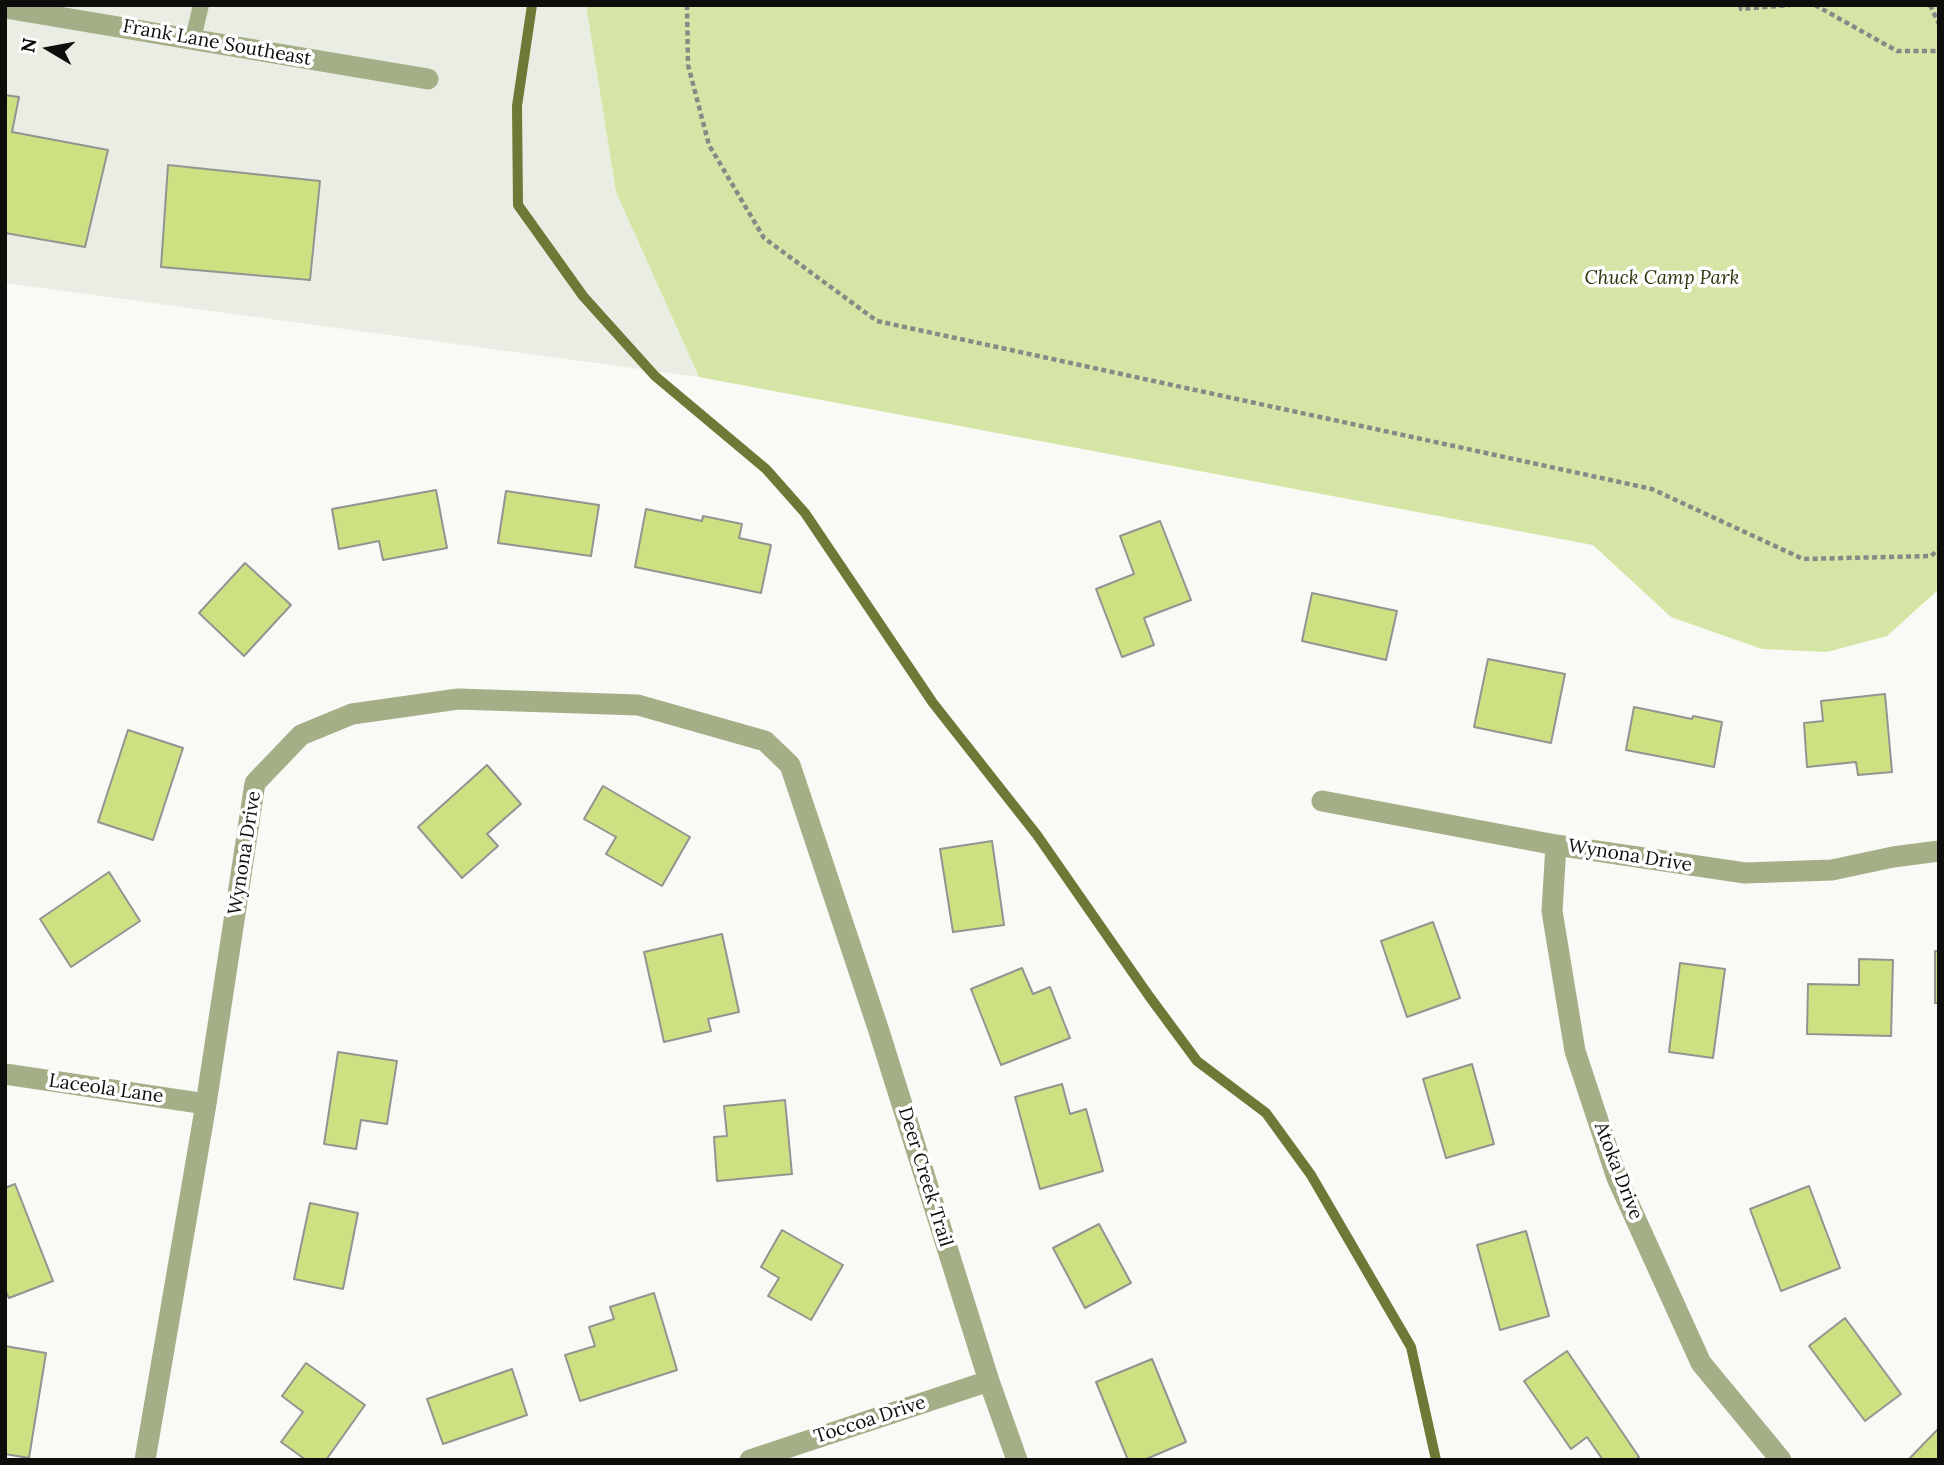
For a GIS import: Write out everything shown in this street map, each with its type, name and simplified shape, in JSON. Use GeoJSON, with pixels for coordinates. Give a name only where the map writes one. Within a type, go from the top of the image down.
{"type":"FeatureCollection","features":[{"type":"Feature","properties":{"kind":"street","name":"Frank Lane Southeast"},"geometry":{"type":"LineString","coordinates":[[5,8],[62,11],[194,39],[428,79]]}},
{"type":"Feature","properties":{"kind":"street","name":"Wynona Drive"},"geometry":{"type":"LineString","coordinates":[[145,1460],[206,1104],[255,783],[301,735],[352,714],[458,699],[638,705],[765,741],[790,765],[834,894]]}},
{"type":"Feature","properties":{"kind":"street","name":"Wynona Drive"},"geometry":{"type":"LineString","coordinates":[[1322,801],[1556,845],[1745,873],[1832,870],[1893,857],[1939,851]]}},
{"type":"Feature","properties":{"kind":"street","name":"Atoka Drive"},"geometry":{"type":"LineString","coordinates":[[1556,845],[1552,911],[1575,1051],[1617,1178],[1700,1363],[1781,1460]]}},
{"type":"Feature","properties":{"kind":"street","name":"Deer Creek Trail"},"geometry":{"type":"LineString","coordinates":[[834,894],[989,1381],[1017,1460]]}},
{"type":"Feature","properties":{"kind":"street","name":"Laceola Lane"},"geometry":{"type":"LineString","coordinates":[[5,1074],[206,1104]]}},
{"type":"Feature","properties":{"kind":"street","name":"Toccoa Drive"},"geometry":{"type":"LineString","coordinates":[[750,1460],[989,1381]]}},
{"type":"Feature","properties":{"kind":"lane"},"geometry":{"type":"LineString","coordinates":[[194,39],[201,5]]}},
{"type":"Feature","properties":{"kind":"path"},"geometry":{"type":"LineString","coordinates":[[687,5],[688,65],[709,145],[764,238],[877,321],[1652,489],[1803,559],[1931,556],[1939,549]]}},
{"type":"Feature","properties":{"kind":"path"},"geometry":{"type":"LineString","coordinates":[[1740,5],[1741,9],[1790,5]]}},
{"type":"Feature","properties":{"kind":"path"},"geometry":{"type":"LineString","coordinates":[[1815,5],[1897,51],[1939,51]]}},
{"type":"Feature","properties":{"kind":"path"},"geometry":{"type":"LineString","coordinates":[[1930,5],[1939,24]]}},
{"type":"Feature","properties":{"kind":"shaded area"},"geometry":{"type":"Polygon","coordinates":[[[5,5],[586,5],[616,192],[699,377],[5,283],[5,5]]]}},
{"type":"Feature","properties":{"kind":"green space","name":"Chuck Camp Park"},"geometry":{"type":"Polygon","coordinates":[[[586,5],[1939,5],[1939,589],[1887,636],[1827,652],[1762,649],[1671,617],[1593,545],[699,377],[616,192],[586,5]]]}},
{"type":"Feature","properties":{"kind":"building"},"geometry":{"type":"Polygon","coordinates":[[[5,95],[19,97],[12,132],[108,150],[85,247],[5,233],[5,95]]]}},
{"type":"Feature","properties":{"kind":"building"},"geometry":{"type":"Polygon","coordinates":[[[168,165],[320,181],[310,280],[161,267],[168,165]]]}},
{"type":"Feature","properties":{"kind":"building"},"geometry":{"type":"Polygon","coordinates":[[[436,490],[447,548],[383,560],[379,541],[339,549],[332,509],[436,490]]]}},
{"type":"Feature","properties":{"kind":"building"},"geometry":{"type":"Polygon","coordinates":[[[506,491],[599,505],[591,556],[498,543],[506,491]]]}},
{"type":"Feature","properties":{"kind":"building"},"geometry":{"type":"Polygon","coordinates":[[[646,509],[702,521],[703,516],[742,524],[739,538],[771,545],[761,593],[635,567],[646,509]]]}},
{"type":"Feature","properties":{"kind":"building"},"geometry":{"type":"Polygon","coordinates":[[[1160,521],[1191,600],[1144,618],[1154,645],[1122,657],[1096,589],[1134,574],[1120,536],[1160,521]]]}},
{"type":"Feature","properties":{"kind":"building"},"geometry":{"type":"Polygon","coordinates":[[[245,563],[291,605],[244,656],[199,613],[245,563]]]}},
{"type":"Feature","properties":{"kind":"building"},"geometry":{"type":"Polygon","coordinates":[[[1312,593],[1397,611],[1386,660],[1302,641],[1312,593]]]}},
{"type":"Feature","properties":{"kind":"building"},"geometry":{"type":"Polygon","coordinates":[[[1488,659],[1565,674],[1551,743],[1474,727],[1488,659]]]}},
{"type":"Feature","properties":{"kind":"building"},"geometry":{"type":"Polygon","coordinates":[[[1885,694],[1892,772],[1858,775],[1856,762],[1807,767],[1804,723],[1823,721],[1821,701],[1885,694]]]}},
{"type":"Feature","properties":{"kind":"building"},"geometry":{"type":"Polygon","coordinates":[[[1634,707],[1722,722],[1714,767],[1626,750],[1634,707]]]}},
{"type":"Feature","properties":{"kind":"building"},"geometry":{"type":"Polygon","coordinates":[[[128,730],[183,748],[153,840],[98,822],[128,730]]]}},
{"type":"Feature","properties":{"kind":"building"},"geometry":{"type":"Polygon","coordinates":[[[487,765],[521,804],[487,834],[498,846],[462,878],[418,827],[487,765]]]}},
{"type":"Feature","properties":{"kind":"building"},"geometry":{"type":"Polygon","coordinates":[[[603,786],[690,837],[662,886],[606,854],[616,837],[584,819],[603,786]]]}},
{"type":"Feature","properties":{"kind":"building"},"geometry":{"type":"Polygon","coordinates":[[[992,841],[1004,925],[953,932],[940,849],[992,841]]]}},
{"type":"Feature","properties":{"kind":"building"},"geometry":{"type":"Polygon","coordinates":[[[109,872],[140,921],[71,967],[40,919],[109,872]]]}},
{"type":"Feature","properties":{"kind":"building"},"geometry":{"type":"Polygon","coordinates":[[[1433,922],[1460,998],[1407,1017],[1381,941],[1433,922]]]}},
{"type":"Feature","properties":{"kind":"building"},"geometry":{"type":"Polygon","coordinates":[[[722,934],[739,1012],[708,1019],[711,1031],[664,1042],[644,952],[722,934]]]}},
{"type":"Feature","properties":{"kind":"building"},"geometry":{"type":"Polygon","coordinates":[[[1935,951],[1939,951],[1939,1003],[1935,1003],[1935,951]]]}},
{"type":"Feature","properties":{"kind":"building"},"geometry":{"type":"Polygon","coordinates":[[[1859,959],[1893,960],[1891,1036],[1807,1034],[1808,984],[1859,985],[1859,959]]]}},
{"type":"Feature","properties":{"kind":"building"},"geometry":{"type":"Polygon","coordinates":[[[1680,963],[1725,969],[1713,1058],[1669,1052],[1680,963]]]}},
{"type":"Feature","properties":{"kind":"building"},"geometry":{"type":"Polygon","coordinates":[[[1022,968],[1033,994],[1050,987],[1070,1038],[1001,1065],[971,989],[1022,968]]]}},
{"type":"Feature","properties":{"kind":"building"},"geometry":{"type":"Polygon","coordinates":[[[338,1052],[397,1061],[387,1124],[361,1120],[356,1149],[324,1144],[338,1052]]]}},
{"type":"Feature","properties":{"kind":"building"},"geometry":{"type":"Polygon","coordinates":[[[1472,1064],[1494,1144],[1446,1158],[1423,1079],[1472,1064]]]}},
{"type":"Feature","properties":{"kind":"building"},"geometry":{"type":"Polygon","coordinates":[[[1062,1084],[1070,1114],[1086,1109],[1103,1171],[1040,1189],[1015,1097],[1062,1084]]]}},
{"type":"Feature","properties":{"kind":"building"},"geometry":{"type":"Polygon","coordinates":[[[785,1100],[792,1174],[717,1181],[714,1137],[727,1136],[724,1106],[785,1100]]]}},
{"type":"Feature","properties":{"kind":"building"},"geometry":{"type":"Polygon","coordinates":[[[15,1184],[53,1281],[9,1298],[5,1290],[5,1188],[15,1184]]]}},
{"type":"Feature","properties":{"kind":"building"},"geometry":{"type":"Polygon","coordinates":[[[1809,1186],[1840,1268],[1781,1291],[1750,1209],[1809,1186]]]}},
{"type":"Feature","properties":{"kind":"building"},"geometry":{"type":"Polygon","coordinates":[[[310,1203],[358,1213],[343,1289],[294,1279],[310,1203]]]}},
{"type":"Feature","properties":{"kind":"building"},"geometry":{"type":"Polygon","coordinates":[[[1099,1224],[1131,1283],[1085,1308],[1053,1248],[1099,1224]]]}},
{"type":"Feature","properties":{"kind":"building"},"geometry":{"type":"Polygon","coordinates":[[[782,1230],[843,1265],[811,1320],[768,1296],[779,1278],[761,1267],[782,1230]]]}},
{"type":"Feature","properties":{"kind":"building"},"geometry":{"type":"Polygon","coordinates":[[[1526,1231],[1549,1316],[1500,1330],[1477,1245],[1526,1231]]]}},
{"type":"Feature","properties":{"kind":"building"},"geometry":{"type":"Polygon","coordinates":[[[654,1293],[677,1370],[580,1401],[565,1355],[595,1346],[589,1327],[614,1319],[610,1307],[654,1293]]]}},
{"type":"Feature","properties":{"kind":"building"},"geometry":{"type":"Polygon","coordinates":[[[1845,1318],[1901,1394],[1865,1421],[1809,1346],[1845,1318]]]}},
{"type":"Feature","properties":{"kind":"building"},"geometry":{"type":"Polygon","coordinates":[[[5,1346],[46,1353],[29,1458],[5,1454],[5,1346]]]}},
{"type":"Feature","properties":{"kind":"building"},"geometry":{"type":"Polygon","coordinates":[[[1567,1351],[1639,1457],[1634,1460],[1603,1460],[1587,1437],[1571,1449],[1524,1381],[1567,1351]]]}},
{"type":"Feature","properties":{"kind":"building"},"geometry":{"type":"Polygon","coordinates":[[[1152,1359],[1186,1442],[1144,1460],[1128,1460],[1096,1382],[1152,1359]]]}},
{"type":"Feature","properties":{"kind":"building"},"geometry":{"type":"Polygon","coordinates":[[[306,1363],[365,1405],[326,1460],[306,1460],[281,1442],[303,1412],[282,1396],[306,1363]]]}},
{"type":"Feature","properties":{"kind":"building"},"geometry":{"type":"Polygon","coordinates":[[[512,1369],[527,1415],[443,1444],[427,1399],[512,1369]]]}},
{"type":"Feature","properties":{"kind":"building"},"geometry":{"type":"Polygon","coordinates":[[[1939,1428],[1939,1460],[1908,1460],[1939,1428]]]}},
{"type":"Feature","properties":{"kind":"waterway"},"geometry":{"type":"LineString","coordinates":[[532,5],[517,106],[518,205],[583,296],[655,376],[766,469],[805,513],[933,703],[1037,835],[1197,1061],[1266,1113],[1311,1175],[1411,1347],[1436,1460]]}}]}
